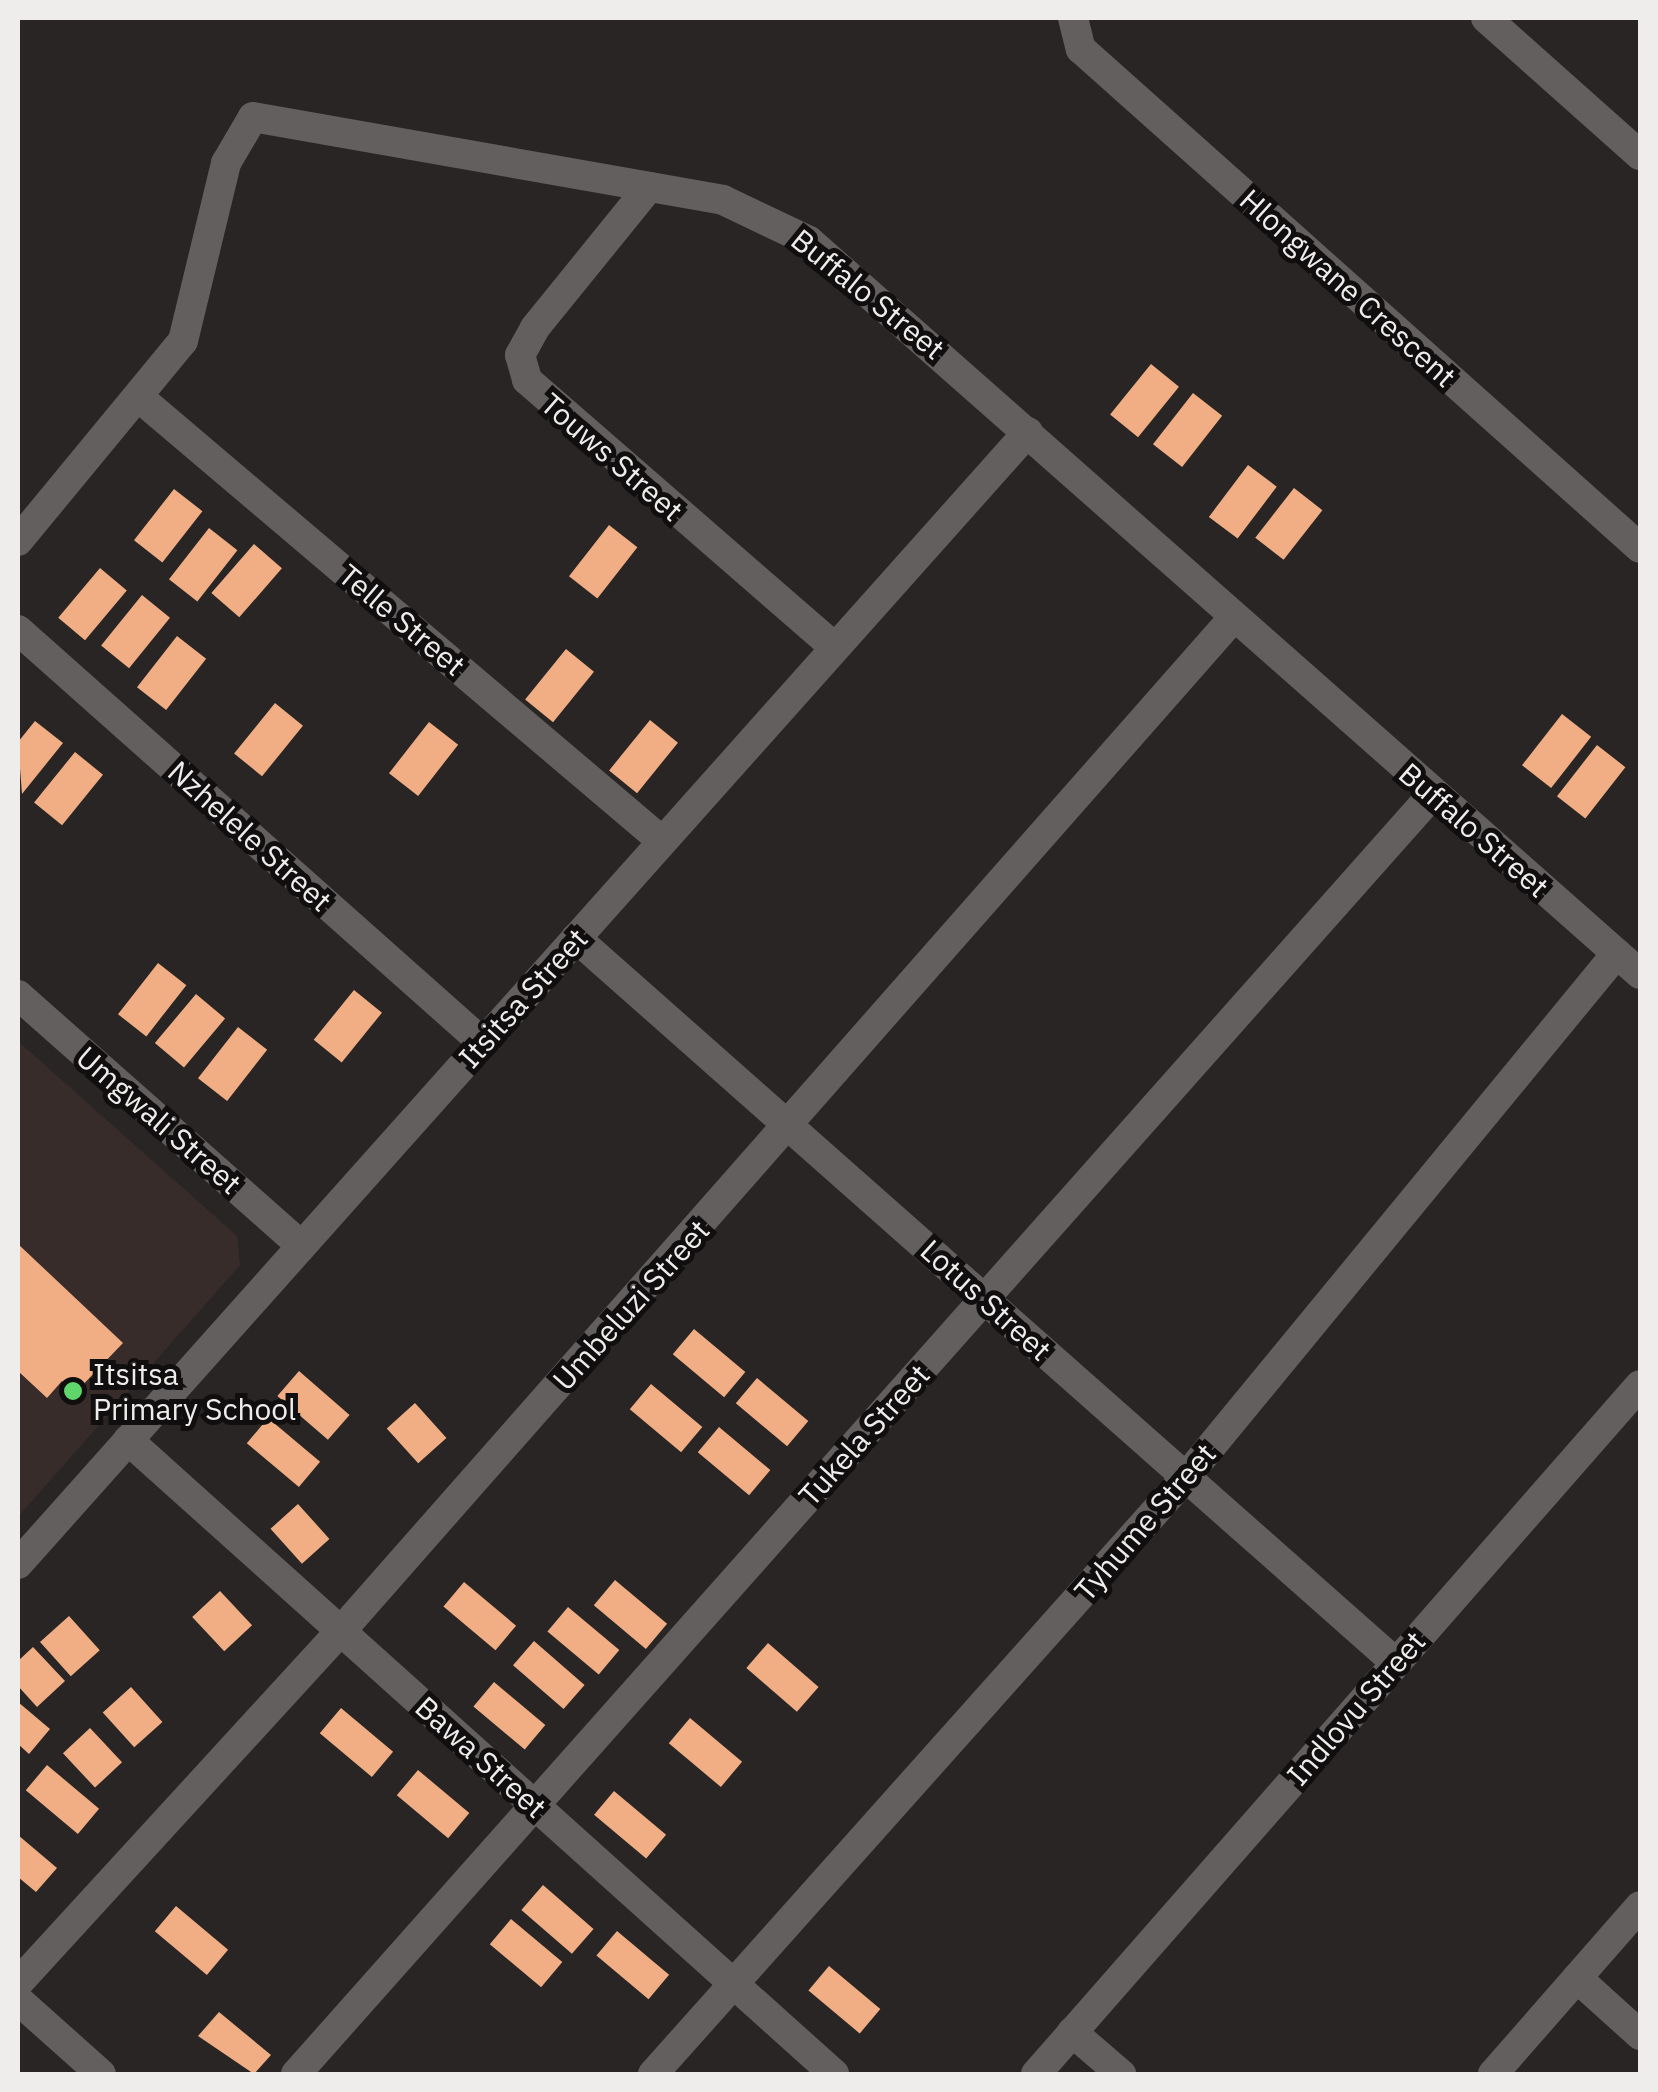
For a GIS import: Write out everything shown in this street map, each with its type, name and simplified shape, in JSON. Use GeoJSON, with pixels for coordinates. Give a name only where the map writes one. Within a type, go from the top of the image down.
{"type":"FeatureCollection","features":[{"type":"Feature","properties":{"kind":"street","name":"Hlongwane Crescent"},"geometry":{"type":"LineString","coordinates":[[1072,18],[1081,49],[1640,548]]}},
{"type":"Feature","properties":{"kind":"street"},"geometry":{"type":"LineString","coordinates":[[1486,18],[1640,155]]}},
{"type":"Feature","properties":{"kind":"street","name":"Buffalo Street"},"geometry":{"type":"LineString","coordinates":[[18,541],[140,399],[183,341],[226,163],[253,117],[650,187],[766,215],[809,241],[1432,795],[1640,974]]}},
{"type":"Feature","properties":{"kind":"street","name":"Touws Street"},"geometry":{"type":"LineString","coordinates":[[650,187],[534,328],[520,356],[526,380],[835,648]]}},
{"type":"Feature","properties":{"kind":"street","name":"Telle Street"},"geometry":{"type":"LineString","coordinates":[[140,399],[662,841]]}},
{"type":"Feature","properties":{"kind":"street","name":"Itsitsa Street"},"geometry":{"type":"LineString","coordinates":[[18,1564],[1028,432]]}},
{"type":"Feature","properties":{"kind":"street","name":"Umbeluzi Street"},"geometry":{"type":"LineString","coordinates":[[18,1983],[341,1631],[790,1126],[1234,617]]}},
{"type":"Feature","properties":{"kind":"street","name":"Nzhelele Street"},"geometry":{"type":"LineString","coordinates":[[18,630],[483,1042]]}},
{"type":"Feature","properties":{"kind":"street","name":"Tukela Street"},"geometry":{"type":"LineString","coordinates":[[296,2074],[1432,795]]}},
{"type":"Feature","properties":{"kind":"street","name":"Lotus Street"},"geometry":{"type":"LineString","coordinates":[[576,938],[1395,1662]]}},
{"type":"Feature","properties":{"kind":"street","name":"Tyhume Street"},"geometry":{"type":"LineString","coordinates":[[653,2074],[1186,1478],[1616,953]]}},
{"type":"Feature","properties":{"kind":"street","name":"Umgwali Street"},"geometry":{"type":"LineString","coordinates":[[18,995],[301,1246]]}},
{"type":"Feature","properties":{"kind":"street","name":"Indlovu Street"},"geometry":{"type":"LineString","coordinates":[[1036,2074],[1640,1384]]}},
{"type":"Feature","properties":{"kind":"street","name":"Bawa Street"},"geometry":{"type":"LineString","coordinates":[[128,1440],[834,2074]]}},
{"type":"Feature","properties":{"kind":"street"},"geometry":{"type":"LineString","coordinates":[[1493,2074],[1640,1906]]}},
{"type":"Feature","properties":{"kind":"street"},"geometry":{"type":"LineString","coordinates":[[1578,1978],[1640,2036]]}},
{"type":"Feature","properties":{"kind":"street"},"geometry":{"type":"LineString","coordinates":[[18,2000],[101,2074]]}},
{"type":"Feature","properties":{"kind":"street"},"geometry":{"type":"LineString","coordinates":[[1072,2032],[1122,2074]]}},
{"type":"Feature","properties":{"kind":"shaded area","name":"Itsitsa Primary School"},"geometry":{"type":"Polygon","coordinates":[[[18,1041],[237,1236],[240,1265],[18,1517],[18,1041]]]}},
{"type":"Feature","properties":{"kind":"building"},"geometry":{"type":"Polygon","coordinates":[[[1151,364],[1179,387],[1138,437],[1110,415],[1151,364]]]}},
{"type":"Feature","properties":{"kind":"building"},"geometry":{"type":"Polygon","coordinates":[[[1193,393],[1222,416],[1182,467],[1153,444],[1193,393]]]}},
{"type":"Feature","properties":{"kind":"building"},"geometry":{"type":"Polygon","coordinates":[[[1248,465],[1277,487],[1238,539],[1209,517],[1248,465]]]}},
{"type":"Feature","properties":{"kind":"building"},"geometry":{"type":"Polygon","coordinates":[[[1294,488],[1322,510],[1284,560],[1255,538],[1294,488]]]}},
{"type":"Feature","properties":{"kind":"building"},"geometry":{"type":"Polygon","coordinates":[[[174,489],[202,511],[162,562],[134,540],[174,489]]]}},
{"type":"Feature","properties":{"kind":"building"},"geometry":{"type":"Polygon","coordinates":[[[609,525],[637,547],[597,598],[569,576],[609,525]]]}},
{"type":"Feature","properties":{"kind":"building"},"geometry":{"type":"Polygon","coordinates":[[[209,528],[237,550],[197,601],[169,579],[209,528]]]}},
{"type":"Feature","properties":{"kind":"building"},"geometry":{"type":"Polygon","coordinates":[[[254,544],[282,568],[239,617],[211,593],[254,544]]]}},
{"type":"Feature","properties":{"kind":"building"},"geometry":{"type":"Polygon","coordinates":[[[100,568],[127,590],[85,640],[58,618],[100,568]]]}},
{"type":"Feature","properties":{"kind":"building"},"geometry":{"type":"Polygon","coordinates":[[[142,595],[170,618],[129,668],[101,646],[142,595]]]}},
{"type":"Feature","properties":{"kind":"building"},"geometry":{"type":"Polygon","coordinates":[[[177,636],[206,659],[166,710],[137,687],[177,636]]]}},
{"type":"Feature","properties":{"kind":"building"},"geometry":{"type":"Polygon","coordinates":[[[566,649],[594,672],[553,722],[525,700],[566,649]]]}},
{"type":"Feature","properties":{"kind":"building"},"geometry":{"type":"Polygon","coordinates":[[[275,703],[303,726],[262,776],[234,754],[275,703]]]}},
{"type":"Feature","properties":{"kind":"building"},"geometry":{"type":"Polygon","coordinates":[[[1562,714],[1591,737],[1551,788],[1522,765],[1562,714]]]}},
{"type":"Feature","properties":{"kind":"building"},"geometry":{"type":"Polygon","coordinates":[[[650,720],[678,743],[637,793],[609,771],[650,720]]]}},
{"type":"Feature","properties":{"kind":"building"},"geometry":{"type":"Polygon","coordinates":[[[35,721],[63,743],[22,794],[18,742],[35,721]]]}},
{"type":"Feature","properties":{"kind":"building"},"geometry":{"type":"Polygon","coordinates":[[[429,722],[458,745],[418,796],[389,773],[429,722]]]}},
{"type":"Feature","properties":{"kind":"building"},"geometry":{"type":"Polygon","coordinates":[[[1597,745],[1625,767],[1585,818],[1557,796],[1597,745]]]}},
{"type":"Feature","properties":{"kind":"building"},"geometry":{"type":"Polygon","coordinates":[[[75,752],[103,775],[62,825],[34,803],[75,752]]]}},
{"type":"Feature","properties":{"kind":"building"},"geometry":{"type":"Polygon","coordinates":[[[158,963],[186,985],[146,1036],[118,1014],[158,963]]]}},
{"type":"Feature","properties":{"kind":"building"},"geometry":{"type":"Polygon","coordinates":[[[354,990],[382,1013],[342,1062],[314,1040],[354,990]]]}},
{"type":"Feature","properties":{"kind":"building"},"geometry":{"type":"Polygon","coordinates":[[[196,994],[225,1018],[184,1067],[155,1043],[196,994]]]}},
{"type":"Feature","properties":{"kind":"building"},"geometry":{"type":"Polygon","coordinates":[[[238,1027],[267,1050],[227,1101],[198,1078],[238,1027]]]}},
{"type":"Feature","properties":{"kind":"building"},"geometry":{"type":"Polygon","coordinates":[[[18,1244],[123,1343],[75,1393],[62,1381],[47,1398],[18,1371],[18,1244]]]}},
{"type":"Feature","properties":{"kind":"building"},"geometry":{"type":"Polygon","coordinates":[[[694,1329],[745,1372],[724,1397],[673,1354],[694,1329]]]}},
{"type":"Feature","properties":{"kind":"building"},"geometry":{"type":"Polygon","coordinates":[[[299,1371],[350,1415],[328,1440],[277,1396],[299,1371]]]}},
{"type":"Feature","properties":{"kind":"building"},"geometry":{"type":"Polygon","coordinates":[[[757,1378],[808,1421],[787,1446],[736,1403],[757,1378]]]}},
{"type":"Feature","properties":{"kind":"building"},"geometry":{"type":"Polygon","coordinates":[[[651,1384],[702,1427],[681,1452],[630,1409],[651,1384]]]}},
{"type":"Feature","properties":{"kind":"building"},"geometry":{"type":"Polygon","coordinates":[[[415,1403],[446,1438],[418,1463],[387,1428],[415,1403]]]}},
{"type":"Feature","properties":{"kind":"building"},"geometry":{"type":"Polygon","coordinates":[[[268,1418],[320,1462],[299,1487],[247,1443],[268,1418]]]}},
{"type":"Feature","properties":{"kind":"building"},"geometry":{"type":"Polygon","coordinates":[[[719,1427],[770,1470],[749,1495],[698,1452],[719,1427]]]}},
{"type":"Feature","properties":{"kind":"building"},"geometry":{"type":"Polygon","coordinates":[[[298,1504],[329,1539],[302,1564],[271,1529],[298,1504]]]}},
{"type":"Feature","properties":{"kind":"building"},"geometry":{"type":"Polygon","coordinates":[[[615,1580],[667,1624],[646,1649],[594,1605],[615,1580]]]}},
{"type":"Feature","properties":{"kind":"building"},"geometry":{"type":"Polygon","coordinates":[[[464,1582],[516,1626],[496,1650],[443,1607],[464,1582]]]}},
{"type":"Feature","properties":{"kind":"building"},"geometry":{"type":"Polygon","coordinates":[[[220,1591],[252,1625],[224,1651],[192,1617],[220,1591]]]}},
{"type":"Feature","properties":{"kind":"building"},"geometry":{"type":"Polygon","coordinates":[[[568,1607],[619,1650],[599,1675],[547,1632],[568,1607]]]}},
{"type":"Feature","properties":{"kind":"building"},"geometry":{"type":"Polygon","coordinates":[[[69,1616],[100,1650],[71,1676],[40,1642],[69,1616]]]}},
{"type":"Feature","properties":{"kind":"building"},"geometry":{"type":"Polygon","coordinates":[[[534,1641],[585,1685],[564,1709],[513,1665],[534,1641]]]}},
{"type":"Feature","properties":{"kind":"building"},"geometry":{"type":"Polygon","coordinates":[[[768,1643],[819,1687],[797,1712],[746,1668],[768,1643]]]}},
{"type":"Feature","properties":{"kind":"building"},"geometry":{"type":"Polygon","coordinates":[[[33,1647],[65,1681],[37,1707],[18,1686],[18,1661],[33,1647]]]}},
{"type":"Feature","properties":{"kind":"building"},"geometry":{"type":"Polygon","coordinates":[[[494,1682],[545,1725],[525,1750],[473,1707],[494,1682]]]}},
{"type":"Feature","properties":{"kind":"building"},"geometry":{"type":"Polygon","coordinates":[[[131,1687],[162,1722],[134,1747],[103,1712],[131,1687]]]}},
{"type":"Feature","properties":{"kind":"building"},"geometry":{"type":"Polygon","coordinates":[[[18,1702],[50,1729],[29,1754],[18,1744],[18,1702]]]}},
{"type":"Feature","properties":{"kind":"building"},"geometry":{"type":"Polygon","coordinates":[[[341,1708],[393,1752],[372,1777],[320,1733],[341,1708]]]}},
{"type":"Feature","properties":{"kind":"building"},"geometry":{"type":"Polygon","coordinates":[[[690,1718],[742,1762],[721,1787],[669,1743],[690,1718]]]}},
{"type":"Feature","properties":{"kind":"building"},"geometry":{"type":"Polygon","coordinates":[[[90,1728],[122,1762],[95,1788],[63,1753],[90,1728]]]}},
{"type":"Feature","properties":{"kind":"building"},"geometry":{"type":"Polygon","coordinates":[[[47,1765],[99,1809],[78,1834],[26,1790],[47,1765]]]}},
{"type":"Feature","properties":{"kind":"building"},"geometry":{"type":"Polygon","coordinates":[[[418,1770],[469,1813],[448,1838],[397,1795],[418,1770]]]}},
{"type":"Feature","properties":{"kind":"building"},"geometry":{"type":"Polygon","coordinates":[[[614,1791],[666,1835],[646,1858],[594,1815],[614,1791]]]}},
{"type":"Feature","properties":{"kind":"building"},"geometry":{"type":"Polygon","coordinates":[[[18,1835],[57,1868],[36,1892],[18,1877],[18,1835]]]}},
{"type":"Feature","properties":{"kind":"building"},"geometry":{"type":"Polygon","coordinates":[[[543,1885],[594,1929],[572,1954],[521,1910],[543,1885]]]}},
{"type":"Feature","properties":{"kind":"building"},"geometry":{"type":"Polygon","coordinates":[[[176,1906],[228,1950],[207,1975],[155,1931],[176,1906]]]}},
{"type":"Feature","properties":{"kind":"building"},"geometry":{"type":"Polygon","coordinates":[[[511,1919],[562,1962],[541,1987],[490,1944],[511,1919]]]}},
{"type":"Feature","properties":{"kind":"building"},"geometry":{"type":"Polygon","coordinates":[[[617,1931],[669,1975],[649,1999],[596,1956],[617,1931]]]}},
{"type":"Feature","properties":{"kind":"building"},"geometry":{"type":"Polygon","coordinates":[[[829,1966],[880,2009],[860,2034],[808,1991],[829,1966]]]}},
{"type":"Feature","properties":{"kind":"building"},"geometry":{"type":"Polygon","coordinates":[[[219,2012],[271,2055],[254,2074],[198,2036],[219,2012]]]}},
{"type":"Feature","properties":{"kind":"place","name":"Itsitsa Primary School"},"geometry":{"type":"Point","coordinates":[73,1391]}}]}
